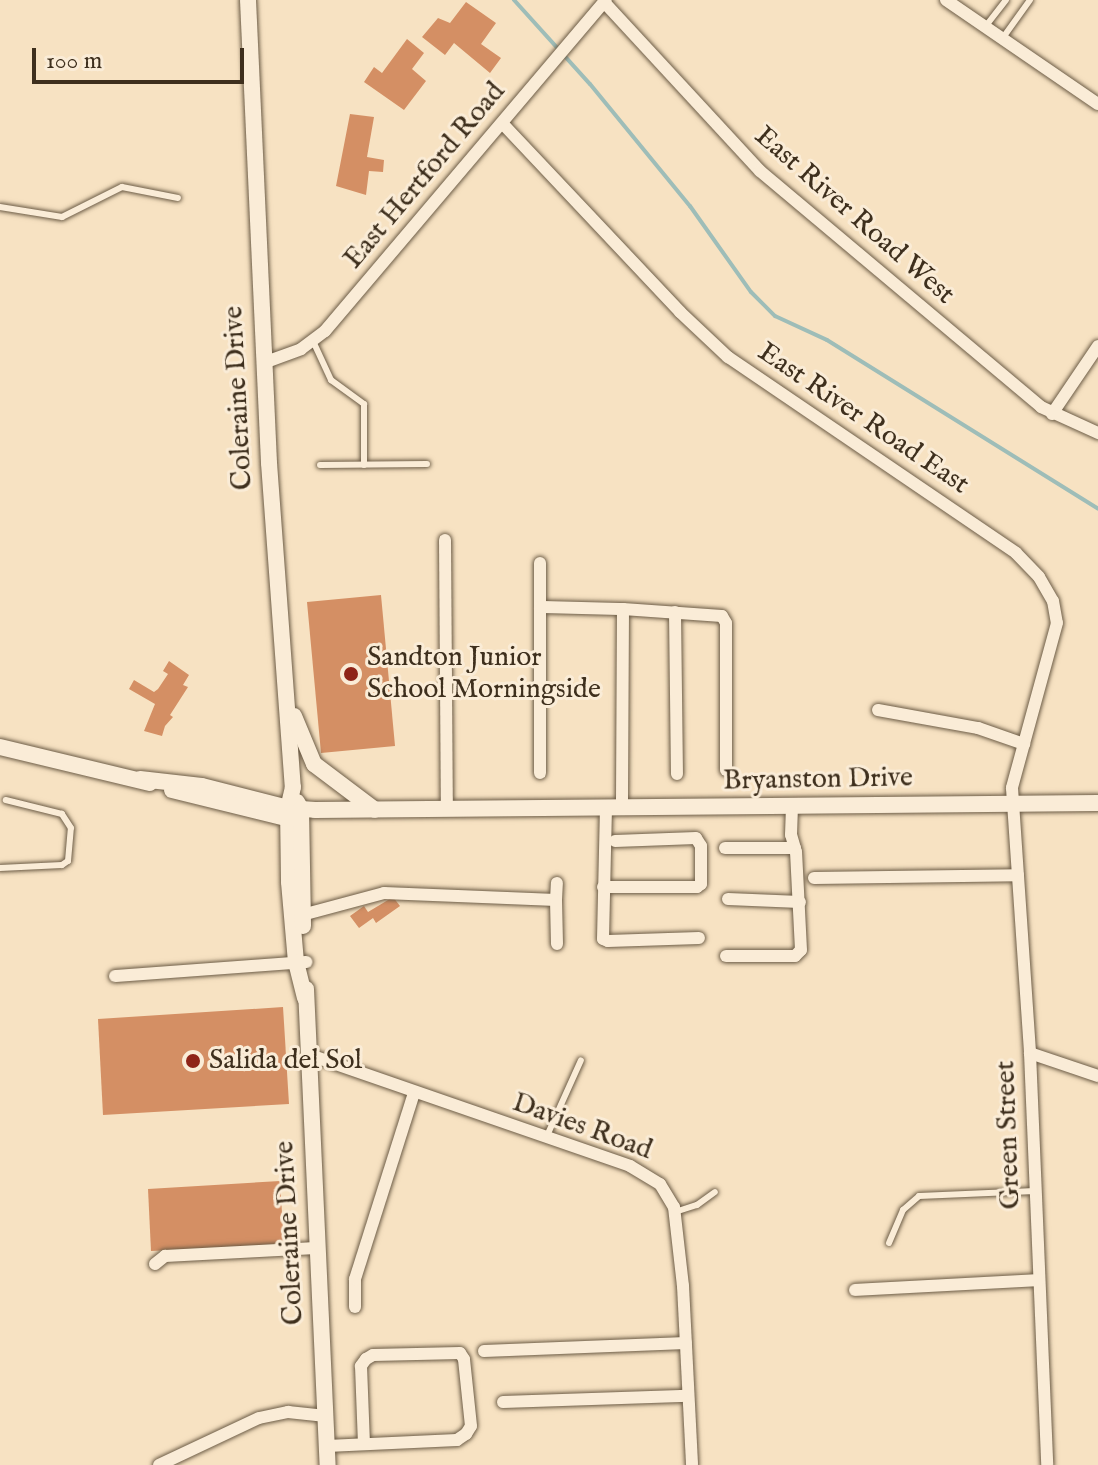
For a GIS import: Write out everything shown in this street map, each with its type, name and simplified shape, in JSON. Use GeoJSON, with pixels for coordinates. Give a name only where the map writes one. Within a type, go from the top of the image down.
{"type":"FeatureCollection","features":[{"type":"Feature","properties":{"kind":"main road","name":"Coleraine Drive"},"geometry":{"type":"LineString","coordinates":[[248,0],[274,553],[288,704],[328,1465]]}},
{"type":"Feature","properties":{"kind":"main road"},"geometry":{"type":"LineString","coordinates":[[288,704],[311,761],[375,810]]}},
{"type":"Feature","properties":{"kind":"main road"},"geometry":{"type":"LineString","coordinates":[[0,747],[140,779],[201,799],[294,810]]}},
{"type":"Feature","properties":{"kind":"main road","name":"Bryanston Drive"},"geometry":{"type":"LineString","coordinates":[[294,810],[1098,803]]}},
{"type":"Feature","properties":{"kind":"main road","name":"Bryanston Drive"},"geometry":{"type":"LineString","coordinates":[[294,810],[384,819],[538,807]]}},
{"type":"Feature","properties":{"kind":"street"},"geometry":{"type":"LineString","coordinates":[[946,0],[1098,104]]}},
{"type":"Feature","properties":{"kind":"street","name":"East Hertford Road"},"geometry":{"type":"LineString","coordinates":[[266,362],[313,341],[338,317],[605,1]]}},
{"type":"Feature","properties":{"kind":"street","name":"East River Road West"},"geometry":{"type":"LineString","coordinates":[[605,1],[760,171],[1052,414],[1098,433]]}},
{"type":"Feature","properties":{"kind":"street","name":"East River Road East"},"geometry":{"type":"LineString","coordinates":[[502,123],[680,312],[728,357],[967,518],[1016,553],[1039,577],[1053,601],[1058,618],[1012,788],[1012,803]]}},
{"type":"Feature","properties":{"kind":"street"},"geometry":{"type":"LineString","coordinates":[[1052,414],[1098,346]]}},
{"type":"Feature","properties":{"kind":"street"},"geometry":{"type":"LineString","coordinates":[[445,540],[447,807]]}},
{"type":"Feature","properties":{"kind":"street"},"geometry":{"type":"LineString","coordinates":[[540,563],[540,773]]}},
{"type":"Feature","properties":{"kind":"street"},"geometry":{"type":"LineString","coordinates":[[540,607],[717,613],[726,623],[726,770]]}},
{"type":"Feature","properties":{"kind":"street"},"geometry":{"type":"LineString","coordinates":[[623,609],[614,807],[603,887],[603,939],[699,938]]}},
{"type":"Feature","properties":{"kind":"street"},"geometry":{"type":"LineString","coordinates":[[675,612],[677,774]]}},
{"type":"Feature","properties":{"kind":"street"},"geometry":{"type":"LineString","coordinates":[[878,710],[955,722],[1024,744]]}},
{"type":"Feature","properties":{"kind":"street","name":"Green Street"},"geometry":{"type":"LineString","coordinates":[[1012,803],[1030,1053],[1047,1465]]}},
{"type":"Feature","properties":{"kind":"street"},"geometry":{"type":"LineString","coordinates":[[726,956],[799,954],[800,902],[791,835],[792,807]]}},
{"type":"Feature","properties":{"kind":"street"},"geometry":{"type":"LineString","coordinates":[[603,887],[697,887],[701,884],[701,846],[696,838],[615,841]]}},
{"type":"Feature","properties":{"kind":"street"},"geometry":{"type":"LineString","coordinates":[[725,848],[795,848]]}},
{"type":"Feature","properties":{"kind":"street"},"geometry":{"type":"LineString","coordinates":[[814,878],[1018,875]]}},
{"type":"Feature","properties":{"kind":"street"},"geometry":{"type":"LineString","coordinates":[[557,883],[557,944]]}},
{"type":"Feature","properties":{"kind":"street"},"geometry":{"type":"LineString","coordinates":[[300,926],[384,893],[556,900]]}},
{"type":"Feature","properties":{"kind":"street"},"geometry":{"type":"LineString","coordinates":[[728,899],[800,902]]}},
{"type":"Feature","properties":{"kind":"street"},"geometry":{"type":"LineString","coordinates":[[115,976],[301,962]]}},
{"type":"Feature","properties":{"kind":"street"},"geometry":{"type":"LineString","coordinates":[[1030,1053],[1098,1076]]}},
{"type":"Feature","properties":{"kind":"street","name":"Davies Road"},"geometry":{"type":"LineString","coordinates":[[307,1054],[642,1171],[667,1192],[675,1212],[692,1465]]}},
{"type":"Feature","properties":{"kind":"street"},"geometry":{"type":"LineString","coordinates":[[355,1307],[355,1279],[414,1093]]}},
{"type":"Feature","properties":{"kind":"street"},"geometry":{"type":"LineString","coordinates":[[155,1264],[165,1256],[316,1248]]}},
{"type":"Feature","properties":{"kind":"street"},"geometry":{"type":"LineString","coordinates":[[855,1290],[1039,1280]]}},
{"type":"Feature","properties":{"kind":"street"},"geometry":{"type":"LineString","coordinates":[[484,1351],[686,1343]]}},
{"type":"Feature","properties":{"kind":"street"},"geometry":{"type":"LineString","coordinates":[[327,1446],[457,1440],[466,1434],[471,1426],[464,1359],[460,1353],[373,1355],[366,1359],[361,1366],[364,1444]]}},
{"type":"Feature","properties":{"kind":"street"},"geometry":{"type":"LineString","coordinates":[[503,1402],[688,1396]]}},
{"type":"Feature","properties":{"kind":"street"},"geometry":{"type":"LineString","coordinates":[[159,1465],[259,1418],[288,1412],[326,1416]]}},
{"type":"Feature","properties":{"kind":"lane"},"geometry":{"type":"LineString","coordinates":[[985,27],[1006,0]]}},
{"type":"Feature","properties":{"kind":"lane"},"geometry":{"type":"LineString","coordinates":[[1002,39],[1030,0]]}},
{"type":"Feature","properties":{"kind":"lane"},"geometry":{"type":"LineString","coordinates":[[0,207],[62,217],[122,187],[178,198]]}},
{"type":"Feature","properties":{"kind":"lane"},"geometry":{"type":"LineString","coordinates":[[313,341],[331,380],[364,404],[364,465]]}},
{"type":"Feature","properties":{"kind":"lane"},"geometry":{"type":"LineString","coordinates":[[320,465],[427,464]]}},
{"type":"Feature","properties":{"kind":"lane"},"geometry":{"type":"LineString","coordinates":[[0,868],[62,865],[68,861],[71,828],[62,814],[6,800]]}},
{"type":"Feature","properties":{"kind":"lane"},"geometry":{"type":"LineString","coordinates":[[546,1138],[581,1060]]}},
{"type":"Feature","properties":{"kind":"lane"},"geometry":{"type":"LineString","coordinates":[[889,1243],[903,1210],[919,1196],[1035,1191]]}},
{"type":"Feature","properties":{"kind":"lane"},"geometry":{"type":"LineString","coordinates":[[675,1212],[697,1205],[715,1192]]}},
{"type":"Feature","properties":{"kind":"building"},"geometry":{"type":"Polygon","coordinates":[[[466,2],[496,23],[481,44],[501,58],[490,73],[454,43],[445,55],[422,37],[438,18],[450,23],[466,2]]]}},
{"type":"Feature","properties":{"kind":"building"},"geometry":{"type":"Polygon","coordinates":[[[407,39],[424,53],[412,69],[426,81],[404,110],[364,82],[374,67],[382,73],[407,39]]]}},
{"type":"Feature","properties":{"kind":"building"},"geometry":{"type":"Polygon","coordinates":[[[350,114],[374,117],[367,157],[384,160],[383,172],[369,171],[366,195],[336,186],[350,114]]]}},
{"type":"Feature","properties":{"kind":"building","name":"Sandton Junior School Morningside"},"geometry":{"type":"Polygon","coordinates":[[[381,595],[395,746],[321,753],[307,602],[381,595]]]}},
{"type":"Feature","properties":{"kind":"building"},"geometry":{"type":"Polygon","coordinates":[[[169,661],[189,675],[183,685],[188,687],[170,715],[173,717],[165,726],[162,736],[144,731],[155,704],[129,689],[134,680],[154,692],[168,674],[163,671],[169,661]]]}},
{"type":"Feature","properties":{"kind":"building"},"geometry":{"type":"Polygon","coordinates":[[[393,897],[400,906],[376,923],[373,918],[359,928],[350,916],[364,906],[368,912],[393,897]]]}},
{"type":"Feature","properties":{"kind":"building","name":"Salida del Sol"},"geometry":{"type":"Polygon","coordinates":[[[283,1007],[289,1104],[103,1115],[98,1019],[283,1007]]]}},
{"type":"Feature","properties":{"kind":"building"},"geometry":{"type":"Polygon","coordinates":[[[280,1181],[284,1244],[151,1251],[148,1189],[280,1181]]]}},
{"type":"Feature","properties":{"kind":"waterway"},"geometry":{"type":"LineString","coordinates":[[514,0],[590,84],[690,206],[751,292],[775,316],[827,340],[1098,509]]}},
{"type":"Feature","properties":{"kind":"place","name":"Sandton Junior School Morningside"},"geometry":{"type":"Point","coordinates":[351,674]}},
{"type":"Feature","properties":{"kind":"place","name":"Salida del Sol"},"geometry":{"type":"Point","coordinates":[193,1061]}}]}
